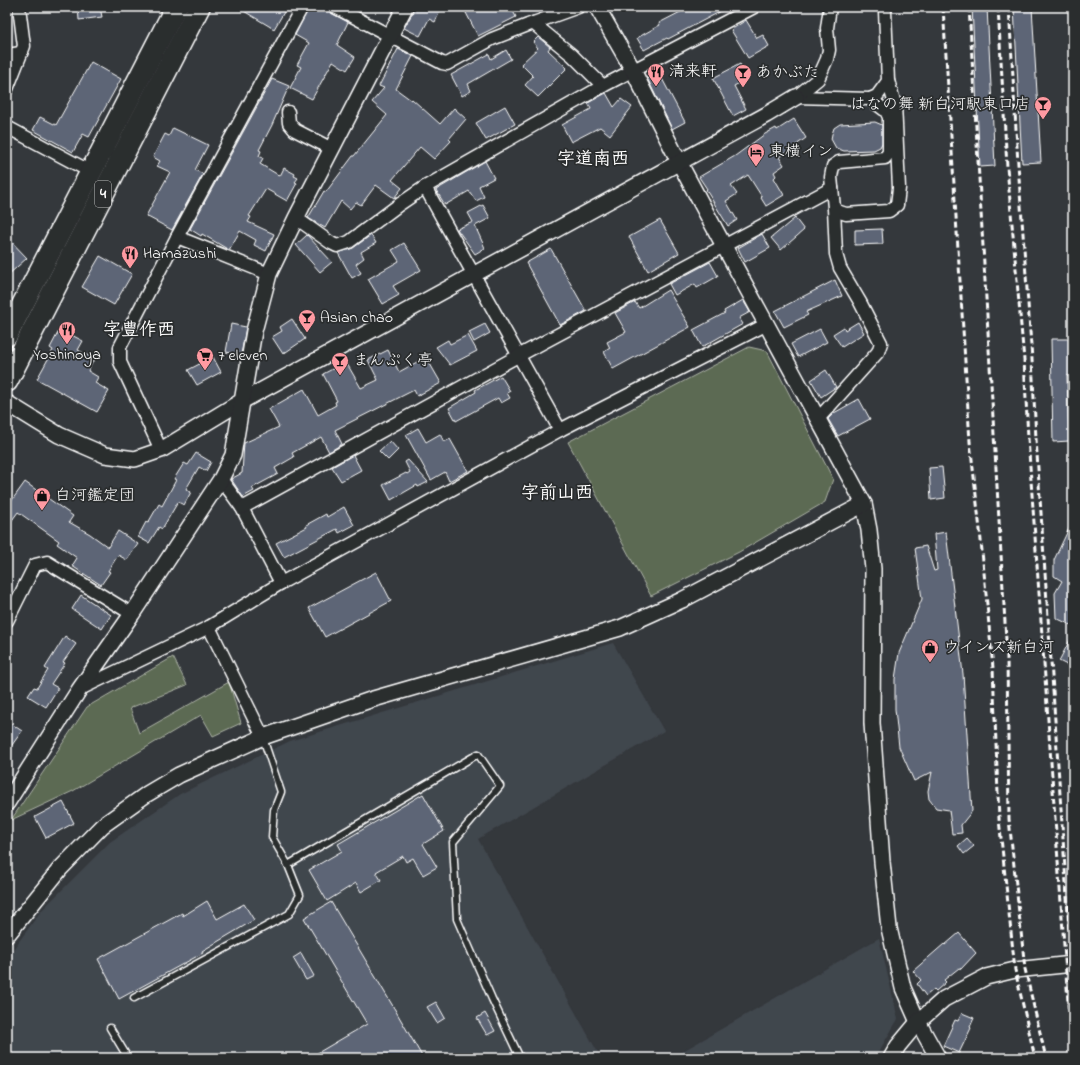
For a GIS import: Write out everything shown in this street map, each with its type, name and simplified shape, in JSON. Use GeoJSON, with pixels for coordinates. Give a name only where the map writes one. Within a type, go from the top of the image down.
{"type":"FeatureCollection","features":[{"type":"Feature","properties":{"kind":"highway","name":"4"},"geometry":{"type":"LineString","coordinates":[[7,335],[176,7]]}},
{"type":"Feature","properties":{"kind":"highway","name":"4"},"geometry":{"type":"LineString","coordinates":[[7,381],[199,7]]}},
{"type":"Feature","properties":{"kind":"street"},"geometry":{"type":"LineString","coordinates":[[7,89],[24,46],[19,7]]}},
{"type":"Feature","properties":{"kind":"street"},"geometry":{"type":"LineString","coordinates":[[161,450],[120,362],[120,347],[177,237],[302,7]]}},
{"type":"Feature","properties":{"kind":"street"},"geometry":{"type":"LineString","coordinates":[[335,7],[390,37],[446,64],[492,39],[578,7]]}},
{"type":"Feature","properties":{"kind":"street"},"geometry":{"type":"LineString","coordinates":[[7,803],[78,690],[132,614],[221,479],[233,455],[254,332],[269,274],[296,218],[405,7]]}},
{"type":"Feature","properties":{"kind":"street"},"geometry":{"type":"LineString","coordinates":[[597,7],[633,70],[679,162],[864,504],[869,530],[873,569],[872,723],[882,862],[889,928],[903,988],[918,1022],[938,1058]]}},
{"type":"Feature","properties":{"kind":"street"},"geometry":{"type":"LineString","coordinates":[[296,218],[337,246],[350,242],[425,187],[602,86],[633,70],[730,12],[754,7]]}},
{"type":"Feature","properties":{"kind":"street"},"geometry":{"type":"LineString","coordinates":[[7,403],[59,435],[105,454],[135,459],[161,450],[242,401],[766,115],[796,97],[818,79],[827,59],[829,50],[827,28],[830,7]]}},
{"type":"Feature","properties":{"kind":"street"},"geometry":{"type":"LineString","coordinates":[[834,208],[837,211],[846,214],[889,211],[897,204],[899,188],[895,104],[888,81],[885,11],[883,7]]}},
{"type":"Feature","properties":{"kind":"street"},"geometry":{"type":"LineString","coordinates":[[533,23],[572,55],[602,86]]}},
{"type":"Feature","properties":{"kind":"street"},"geometry":{"type":"LineString","coordinates":[[7,55],[21,53]]}},
{"type":"Feature","properties":{"kind":"street"},"geometry":{"type":"LineString","coordinates":[[796,97],[870,99],[877,96],[888,81]]}},
{"type":"Feature","properties":{"kind":"street"},"geometry":{"type":"LineString","coordinates":[[818,419],[878,352],[881,343],[860,302],[840,268],[836,254],[832,188],[832,170],[833,166],[838,162],[878,159],[885,158],[888,155],[889,117],[886,112],[870,99]]}},
{"type":"Feature","properties":{"kind":"street"},"geometry":{"type":"LineString","coordinates":[[288,112],[289,123],[295,130],[332,149]]}},
{"type":"Feature","properties":{"kind":"street"},"geometry":{"type":"LineString","coordinates":[[7,127],[91,172]]}},
{"type":"Feature","properties":{"kind":"street"},"geometry":{"type":"LineString","coordinates":[[425,187],[560,430]]}},
{"type":"Feature","properties":{"kind":"street"},"geometry":{"type":"LineString","coordinates":[[242,508],[518,356],[832,188]]}},
{"type":"Feature","properties":{"kind":"street"},"geometry":{"type":"LineString","coordinates":[[177,237],[269,274]]}},
{"type":"Feature","properties":{"kind":"street"},"geometry":{"type":"LineString","coordinates":[[78,690],[209,627],[280,583],[560,430],[767,324]]}},
{"type":"Feature","properties":{"kind":"street"},"geometry":{"type":"LineString","coordinates":[[221,479],[242,508],[280,583]]}},
{"type":"Feature","properties":{"kind":"street"},"geometry":{"type":"LineString","coordinates":[[7,935],[60,869],[102,826],[147,794],[179,775],[263,737],[370,700],[620,628],[682,600],[864,504]]}},
{"type":"Feature","properties":{"kind":"street"},"geometry":{"type":"LineString","coordinates":[[7,621],[35,565],[47,562],[132,614]]}},
{"type":"Feature","properties":{"kind":"street"},"geometry":{"type":"LineString","coordinates":[[209,627],[263,737]]}},
{"type":"Feature","properties":{"kind":"street"},"geometry":{"type":"LineString","coordinates":[[891,1058],[898,1046],[918,1022],[944,999],[986,977],[1015,970],[1073,964]]}},
{"type":"Feature","properties":{"kind":"lane"},"geometry":{"type":"LineString","coordinates":[[134,998],[290,914],[300,895],[288,865],[272,836],[274,810],[281,792],[263,737]]}},
{"type":"Feature","properties":{"kind":"lane"},"geometry":{"type":"LineString","coordinates":[[288,865],[478,754],[500,786],[453,842],[457,919],[520,1058]]}},
{"type":"Feature","properties":{"kind":"lane"},"geometry":{"type":"LineString","coordinates":[[110,1028],[128,1058]]}},
{"type":"Feature","properties":{"kind":"shaded area"},"geometry":{"type":"Polygon","coordinates":[[[613,643],[664,731],[478,839],[601,1058],[7,1058],[7,958],[41,911],[110,842],[180,794],[290,741],[613,643]]]}},
{"type":"Feature","properties":{"kind":"shaded area"},"geometry":{"type":"Polygon","coordinates":[[[879,938],[898,1019],[875,1058],[671,1058],[879,938]]]}},
{"type":"Feature","properties":{"kind":"green space"},"geometry":{"type":"Polygon","coordinates":[[[749,347],[767,351],[833,479],[825,502],[739,552],[651,596],[568,442],[749,347]]]}},
{"type":"Feature","properties":{"kind":"green space"},"geometry":{"type":"Polygon","coordinates":[[[173,657],[187,685],[130,708],[139,733],[229,682],[241,723],[213,736],[201,715],[73,791],[11,820],[87,707],[173,657]]]}},
{"type":"Feature","properties":{"kind":"building"},"geometry":{"type":"Polygon","coordinates":[[[78,7],[100,7],[102,17],[79,20],[78,7]]]}},
{"type":"Feature","properties":{"kind":"building"},"geometry":{"type":"Polygon","coordinates":[[[237,7],[287,7],[274,29],[237,7]]]}},
{"type":"Feature","properties":{"kind":"building"},"geometry":{"type":"Polygon","coordinates":[[[309,7],[328,7],[331,13],[348,22],[337,45],[355,57],[347,70],[333,61],[312,99],[290,88],[301,67],[297,65],[309,43],[295,35],[309,7]]]}},
{"type":"Feature","properties":{"kind":"building"},"geometry":{"type":"Polygon","coordinates":[[[416,7],[442,7],[435,22],[429,19],[420,36],[404,28],[416,7]]]}},
{"type":"Feature","properties":{"kind":"building"},"geometry":{"type":"Polygon","coordinates":[[[463,7],[511,7],[516,17],[478,36],[463,7]]]}},
{"type":"Feature","properties":{"kind":"building"},"geometry":{"type":"Polygon","coordinates":[[[690,7],[729,7],[644,50],[637,38],[660,25],[659,23],[690,7]]]}},
{"type":"Feature","properties":{"kind":"building"},"geometry":{"type":"Polygon","coordinates":[[[972,7],[987,7],[995,166],[980,167],[972,7]]]}},
{"type":"Feature","properties":{"kind":"building"},"geometry":{"type":"Polygon","coordinates":[[[1014,7],[1032,7],[1041,162],[1022,163],[1014,7]]]}},
{"type":"Feature","properties":{"kind":"building"},"geometry":{"type":"Polygon","coordinates":[[[746,20],[757,38],[763,35],[769,46],[748,58],[731,30],[746,20]]]}},
{"type":"Feature","properties":{"kind":"building"},"geometry":{"type":"Polygon","coordinates":[[[538,37],[550,47],[548,50],[567,68],[538,97],[525,85],[533,76],[521,64],[538,48],[533,42],[538,37]]]}},
{"type":"Feature","properties":{"kind":"building"},"geometry":{"type":"Polygon","coordinates":[[[398,49],[413,56],[396,89],[411,100],[412,99],[440,124],[454,108],[466,119],[449,139],[451,141],[434,159],[420,147],[392,180],[402,188],[394,198],[376,185],[361,205],[356,202],[350,209],[341,201],[325,228],[308,218],[324,191],[326,192],[387,115],[372,102],[384,88],[379,86],[398,49]]]}},
{"type":"Feature","properties":{"kind":"building"},"geometry":{"type":"Polygon","coordinates":[[[506,50],[511,59],[468,84],[471,91],[462,96],[451,75],[489,54],[491,59],[506,50]]]}},
{"type":"Feature","properties":{"kind":"building"},"geometry":{"type":"Polygon","coordinates":[[[91,62],[121,79],[89,137],[83,134],[73,152],[33,130],[40,117],[56,125],[91,62]]]}},
{"type":"Feature","properties":{"kind":"building"},"geometry":{"type":"Polygon","coordinates":[[[740,64],[748,78],[734,86],[746,109],[733,116],[713,78],[740,64]]]}},
{"type":"Feature","properties":{"kind":"building"},"geometry":{"type":"Polygon","coordinates":[[[658,71],[685,122],[672,129],[647,78],[658,71]]]}},
{"type":"Feature","properties":{"kind":"building"},"geometry":{"type":"Polygon","coordinates":[[[272,79],[289,86],[259,150],[261,151],[259,156],[263,158],[260,164],[280,176],[284,168],[295,174],[294,176],[298,178],[295,182],[297,183],[287,201],[266,189],[249,216],[251,217],[248,222],[274,234],[266,251],[254,245],[256,240],[240,231],[229,250],[202,234],[201,236],[190,229],[272,79]]]}},
{"type":"Feature","properties":{"kind":"building"},"geometry":{"type":"Polygon","coordinates":[[[606,93],[614,107],[621,99],[632,107],[610,135],[600,127],[571,142],[562,125],[591,109],[588,103],[606,93]]]}},
{"type":"Feature","properties":{"kind":"building"},"geometry":{"type":"Polygon","coordinates":[[[505,106],[515,124],[486,140],[476,123],[505,106]]]}},
{"type":"Feature","properties":{"kind":"building"},"geometry":{"type":"Polygon","coordinates":[[[794,119],[806,138],[779,157],[784,165],[774,172],[776,176],[774,178],[784,195],[766,206],[748,175],[731,186],[737,194],[726,201],[737,220],[728,226],[699,177],[735,156],[765,134],[776,128],[777,130],[794,119]]]}},
{"type":"Feature","properties":{"kind":"building"},"geometry":{"type":"Polygon","coordinates":[[[875,122],[882,125],[882,143],[880,147],[874,150],[844,151],[836,148],[831,139],[834,128],[840,124],[875,122]]]}},
{"type":"Feature","properties":{"kind":"building"},"geometry":{"type":"Polygon","coordinates":[[[173,128],[208,145],[195,170],[203,174],[172,230],[146,216],[170,172],[157,166],[160,161],[153,157],[165,134],[169,136],[173,128]]]}},
{"type":"Feature","properties":{"kind":"building"},"geometry":{"type":"Polygon","coordinates":[[[485,161],[494,178],[479,186],[484,197],[476,201],[469,191],[445,205],[436,190],[485,161]]]}},
{"type":"Feature","properties":{"kind":"building"},"geometry":{"type":"Polygon","coordinates":[[[483,205],[490,218],[475,226],[485,248],[475,254],[457,229],[473,222],[468,213],[483,205]]]}},
{"type":"Feature","properties":{"kind":"building"},"geometry":{"type":"Polygon","coordinates":[[[795,218],[804,230],[781,250],[771,238],[795,218]]]}},
{"type":"Feature","properties":{"kind":"building"},"geometry":{"type":"Polygon","coordinates":[[[660,220],[679,253],[648,271],[629,237],[660,220]]]}},
{"type":"Feature","properties":{"kind":"building"},"geometry":{"type":"Polygon","coordinates":[[[882,229],[883,244],[855,245],[855,230],[882,229]]]}},
{"type":"Feature","properties":{"kind":"building"},"geometry":{"type":"Polygon","coordinates":[[[762,234],[770,248],[745,262],[738,248],[762,234]]]}},
{"type":"Feature","properties":{"kind":"building"},"geometry":{"type":"Polygon","coordinates":[[[307,235],[332,262],[320,272],[296,245],[307,235]]]}},
{"type":"Feature","properties":{"kind":"building"},"geometry":{"type":"Polygon","coordinates":[[[371,235],[376,243],[361,252],[364,258],[356,264],[361,273],[352,278],[338,253],[353,248],[371,235]]]}},
{"type":"Feature","properties":{"kind":"building"},"geometry":{"type":"Polygon","coordinates":[[[7,237],[27,258],[7,276],[7,237]]]}},
{"type":"Feature","properties":{"kind":"building"},"geometry":{"type":"Polygon","coordinates":[[[404,243],[421,270],[393,286],[399,295],[383,304],[368,279],[399,261],[392,250],[404,243]]]}},
{"type":"Feature","properties":{"kind":"building"},"geometry":{"type":"Polygon","coordinates":[[[551,249],[586,311],[560,325],[526,263],[551,249]]]}},
{"type":"Feature","properties":{"kind":"building"},"geometry":{"type":"Polygon","coordinates":[[[100,256],[132,274],[114,305],[82,287],[100,256]]]}},
{"type":"Feature","properties":{"kind":"building"},"geometry":{"type":"Polygon","coordinates":[[[710,262],[718,276],[697,288],[695,284],[675,295],[669,284],[710,262]]]}},
{"type":"Feature","properties":{"kind":"building"},"geometry":{"type":"Polygon","coordinates":[[[835,280],[842,296],[806,312],[808,315],[784,327],[775,311],[835,280]]]}},
{"type":"Feature","properties":{"kind":"building"},"geometry":{"type":"Polygon","coordinates":[[[668,290],[690,327],[613,369],[604,352],[610,348],[607,342],[626,332],[615,313],[635,302],[639,308],[668,290]]]}},
{"type":"Feature","properties":{"kind":"building"},"geometry":{"type":"Polygon","coordinates":[[[743,300],[750,312],[739,318],[743,324],[702,347],[693,330],[725,313],[724,311],[743,300]]]}},
{"type":"Feature","properties":{"kind":"building"},"geometry":{"type":"Polygon","coordinates":[[[292,319],[305,339],[283,354],[272,337],[282,331],[280,327],[292,319]]]}},
{"type":"Feature","properties":{"kind":"building"},"geometry":{"type":"Polygon","coordinates":[[[858,322],[864,333],[842,347],[833,334],[844,327],[845,330],[858,322]]]}},
{"type":"Feature","properties":{"kind":"building"},"geometry":{"type":"Polygon","coordinates":[[[231,324],[246,327],[241,355],[226,352],[231,324]]]}},
{"type":"Feature","properties":{"kind":"building"},"geometry":{"type":"Polygon","coordinates":[[[485,324],[490,333],[474,342],[469,332],[485,324]]]}},
{"type":"Feature","properties":{"kind":"building"},"geometry":{"type":"Polygon","coordinates":[[[60,329],[83,341],[78,350],[94,359],[88,371],[98,377],[95,383],[109,391],[97,412],[37,379],[53,350],[50,348],[60,329]]]}},
{"type":"Feature","properties":{"kind":"building"},"geometry":{"type":"Polygon","coordinates":[[[820,329],[827,342],[798,357],[791,344],[820,329]]]}},
{"type":"Feature","properties":{"kind":"building"},"geometry":{"type":"Polygon","coordinates":[[[468,335],[477,351],[450,365],[436,347],[448,340],[450,344],[468,335]]]}},
{"type":"Feature","properties":{"kind":"building"},"geometry":{"type":"Polygon","coordinates":[[[1051,339],[1071,339],[1072,376],[1067,376],[1069,441],[1053,442],[1051,339]]]}},
{"type":"Feature","properties":{"kind":"building"},"geometry":{"type":"Polygon","coordinates":[[[388,350],[399,372],[426,357],[441,383],[417,396],[414,390],[335,430],[342,444],[329,452],[321,437],[292,453],[294,457],[275,468],[278,474],[252,488],[254,491],[243,497],[231,479],[242,473],[244,443],[279,427],[269,409],[304,389],[318,415],[336,405],[335,402],[337,401],[323,374],[346,362],[361,388],[378,380],[368,360],[388,350]]]}},
{"type":"Feature","properties":{"kind":"building"},"geometry":{"type":"Polygon","coordinates":[[[213,357],[221,372],[197,385],[188,370],[213,357]]]}},
{"type":"Feature","properties":{"kind":"building"},"geometry":{"type":"Polygon","coordinates":[[[826,370],[836,387],[821,397],[811,380],[826,370]]]}},
{"type":"Feature","properties":{"kind":"building"},"geometry":{"type":"Polygon","coordinates":[[[501,376],[510,391],[507,393],[510,398],[501,403],[498,398],[456,421],[449,408],[476,392],[475,390],[501,376]]]}},
{"type":"Feature","properties":{"kind":"building"},"geometry":{"type":"Polygon","coordinates":[[[859,399],[870,419],[838,436],[828,419],[834,413],[859,399]]]}},
{"type":"Feature","properties":{"kind":"building"},"geometry":{"type":"Polygon","coordinates":[[[418,428],[426,442],[440,434],[444,442],[450,439],[468,471],[449,481],[445,472],[431,480],[406,435],[418,428]]]}},
{"type":"Feature","properties":{"kind":"building"},"geometry":{"type":"Polygon","coordinates":[[[390,441],[398,450],[388,460],[379,451],[390,441]]]}},
{"type":"Feature","properties":{"kind":"building"},"geometry":{"type":"Polygon","coordinates":[[[196,453],[211,462],[206,471],[199,467],[186,489],[191,492],[184,505],[178,502],[162,529],[159,527],[149,543],[138,537],[146,522],[148,523],[159,504],[162,506],[176,480],[174,479],[184,463],[188,465],[196,453]]]}},
{"type":"Feature","properties":{"kind":"building"},"geometry":{"type":"Polygon","coordinates":[[[353,455],[361,470],[341,481],[332,467],[353,455]]]}},
{"type":"Feature","properties":{"kind":"building"},"geometry":{"type":"Polygon","coordinates":[[[408,460],[428,482],[418,487],[417,485],[391,500],[383,485],[410,472],[405,462],[408,460]]]}},
{"type":"Feature","properties":{"kind":"building"},"geometry":{"type":"Polygon","coordinates":[[[942,467],[945,498],[931,500],[929,468],[942,467]]]}},
{"type":"Feature","properties":{"kind":"building"},"geometry":{"type":"Polygon","coordinates":[[[25,482],[73,516],[69,522],[90,534],[108,547],[118,531],[138,544],[127,560],[118,555],[108,571],[110,572],[101,585],[72,566],[77,558],[57,544],[59,541],[18,512],[7,527],[7,507],[25,482]]]}},
{"type":"Feature","properties":{"kind":"building"},"geometry":{"type":"Polygon","coordinates":[[[344,507],[354,525],[339,533],[337,529],[284,557],[276,543],[307,527],[306,525],[326,514],[327,517],[344,507]]]}},
{"type":"Feature","properties":{"kind":"building"},"geometry":{"type":"Polygon","coordinates":[[[1073,520],[1073,626],[1056,618],[1055,593],[1062,581],[1054,576],[1054,560],[1073,520]]]}},
{"type":"Feature","properties":{"kind":"building","name":"ウインズ新白河"},"geometry":{"type":"Polygon","coordinates":[[[946,532],[963,674],[972,811],[961,825],[962,833],[952,834],[949,810],[936,808],[929,799],[928,791],[932,772],[914,781],[899,747],[895,709],[895,679],[899,653],[922,599],[915,548],[926,546],[934,571],[937,570],[934,534],[946,532]]]}},
{"type":"Feature","properties":{"kind":"building"},"geometry":{"type":"Polygon","coordinates":[[[376,572],[391,601],[325,637],[309,608],[376,572]]]}},
{"type":"Feature","properties":{"kind":"building"},"geometry":{"type":"Polygon","coordinates":[[[81,595],[111,615],[102,629],[72,609],[81,595]]]}},
{"type":"Feature","properties":{"kind":"building"},"geometry":{"type":"Polygon","coordinates":[[[1073,634],[1073,668],[1059,661],[1073,634]]]}},
{"type":"Feature","properties":{"kind":"building"},"geometry":{"type":"Polygon","coordinates":[[[65,636],[76,644],[63,662],[65,663],[51,684],[58,688],[46,707],[28,696],[34,687],[37,688],[48,670],[45,668],[65,636]]]}},
{"type":"Feature","properties":{"kind":"building"},"geometry":{"type":"Polygon","coordinates":[[[7,721],[22,731],[7,752],[7,721]]]}},
{"type":"Feature","properties":{"kind":"building"},"geometry":{"type":"Polygon","coordinates":[[[423,794],[444,831],[423,844],[437,867],[423,875],[413,858],[406,862],[403,856],[376,872],[381,880],[361,892],[356,883],[327,901],[309,870],[342,851],[338,844],[423,794]]]}},
{"type":"Feature","properties":{"kind":"building"},"geometry":{"type":"Polygon","coordinates":[[[63,802],[74,823],[46,838],[35,817],[63,802]]]}},
{"type":"Feature","properties":{"kind":"building"},"geometry":{"type":"Polygon","coordinates":[[[967,838],[974,846],[964,854],[958,846],[967,838]]]}},
{"type":"Feature","properties":{"kind":"building"},"geometry":{"type":"Polygon","coordinates":[[[207,901],[217,919],[244,904],[254,920],[202,951],[203,953],[119,999],[98,959],[182,913],[183,916],[207,901]]]}},
{"type":"Feature","properties":{"kind":"building"},"geometry":{"type":"Polygon","coordinates":[[[331,902],[423,1058],[309,1058],[367,1024],[304,918],[331,902]]]}},
{"type":"Feature","properties":{"kind":"building"},"geometry":{"type":"Polygon","coordinates":[[[959,933],[976,953],[961,969],[959,968],[944,980],[946,982],[936,991],[934,989],[926,996],[917,984],[921,980],[913,971],[959,933]]]}},
{"type":"Feature","properties":{"kind":"building"},"geometry":{"type":"Polygon","coordinates":[[[301,953],[314,976],[306,980],[293,958],[301,953]]]}},
{"type":"Feature","properties":{"kind":"building"},"geometry":{"type":"Polygon","coordinates":[[[436,1002],[445,1018],[437,1023],[427,1007],[436,1002]]]}},
{"type":"Feature","properties":{"kind":"building"},"geometry":{"type":"Polygon","coordinates":[[[485,1013],[495,1031],[487,1035],[477,1018],[485,1013]]]}},
{"type":"Feature","properties":{"kind":"building"},"geometry":{"type":"Polygon","coordinates":[[[962,1013],[974,1018],[959,1053],[943,1046],[955,1020],[958,1021],[962,1013]]]}},
{"type":"Feature","properties":{"kind":"railway"},"geometry":{"type":"LineString","coordinates":[[943,7],[970,442],[993,668],[999,819],[1015,970],[1035,1058]]}},
{"type":"Feature","properties":{"kind":"railway"},"geometry":{"type":"LineString","coordinates":[[969,7],[1007,657],[1009,819],[1025,969],[1046,1058]]}},
{"type":"Feature","properties":{"kind":"railway"},"geometry":{"type":"LineString","coordinates":[[998,7],[1007,167],[1024,360],[1028,438],[1072,1058]]}},
{"type":"Feature","properties":{"kind":"railway"},"geometry":{"type":"LineString","coordinates":[[1009,7],[1018,164],[1073,987]]}},
{"type":"Feature","properties":{"kind":"place","name":"清来軒"},"geometry":{"type":"Point","coordinates":[656,87]}},
{"type":"Feature","properties":{"kind":"place","name":"あかぶた"},"geometry":{"type":"Point","coordinates":[743,88]}},
{"type":"Feature","properties":{"kind":"place","name":"はなの舞 新白河駅東口店"},"geometry":{"type":"Point","coordinates":[1043,120]}},
{"type":"Feature","properties":{"kind":"place","name":"東横イン"},"geometry":{"type":"Point","coordinates":[756,167]}},
{"type":"Feature","properties":{"kind":"place","name":"Hamazushi"},"geometry":{"type":"Point","coordinates":[130,269]}},
{"type":"Feature","properties":{"kind":"place","name":"Asian chao"},"geometry":{"type":"Point","coordinates":[307,333]}},
{"type":"Feature","properties":{"kind":"place","name":"Yoshinoya"},"geometry":{"type":"Point","coordinates":[67,345]}},
{"type":"Feature","properties":{"kind":"place","name":"7 eleven"},"geometry":{"type":"Point","coordinates":[205,371]}},
{"type":"Feature","properties":{"kind":"place","name":"まんぷく亭"},"geometry":{"type":"Point","coordinates":[340,376]}},
{"type":"Feature","properties":{"kind":"place","name":"白河鑑定団"},"geometry":{"type":"Point","coordinates":[42,511]}},
{"type":"Feature","properties":{"kind":"place","name":"ウインズ新白河"},"geometry":{"type":"Point","coordinates":[930,663]}},
{"type":"Feature","properties":{"kind":"district","name":"字道南西"},"geometry":{"type":"Point","coordinates":[593,160]}},
{"type":"Feature","properties":{"kind":"district","name":"字豊作西"},"geometry":{"type":"Point","coordinates":[139,331]}},
{"type":"Feature","properties":{"kind":"district","name":"字前山西"},"geometry":{"type":"Point","coordinates":[557,494]}}]}
